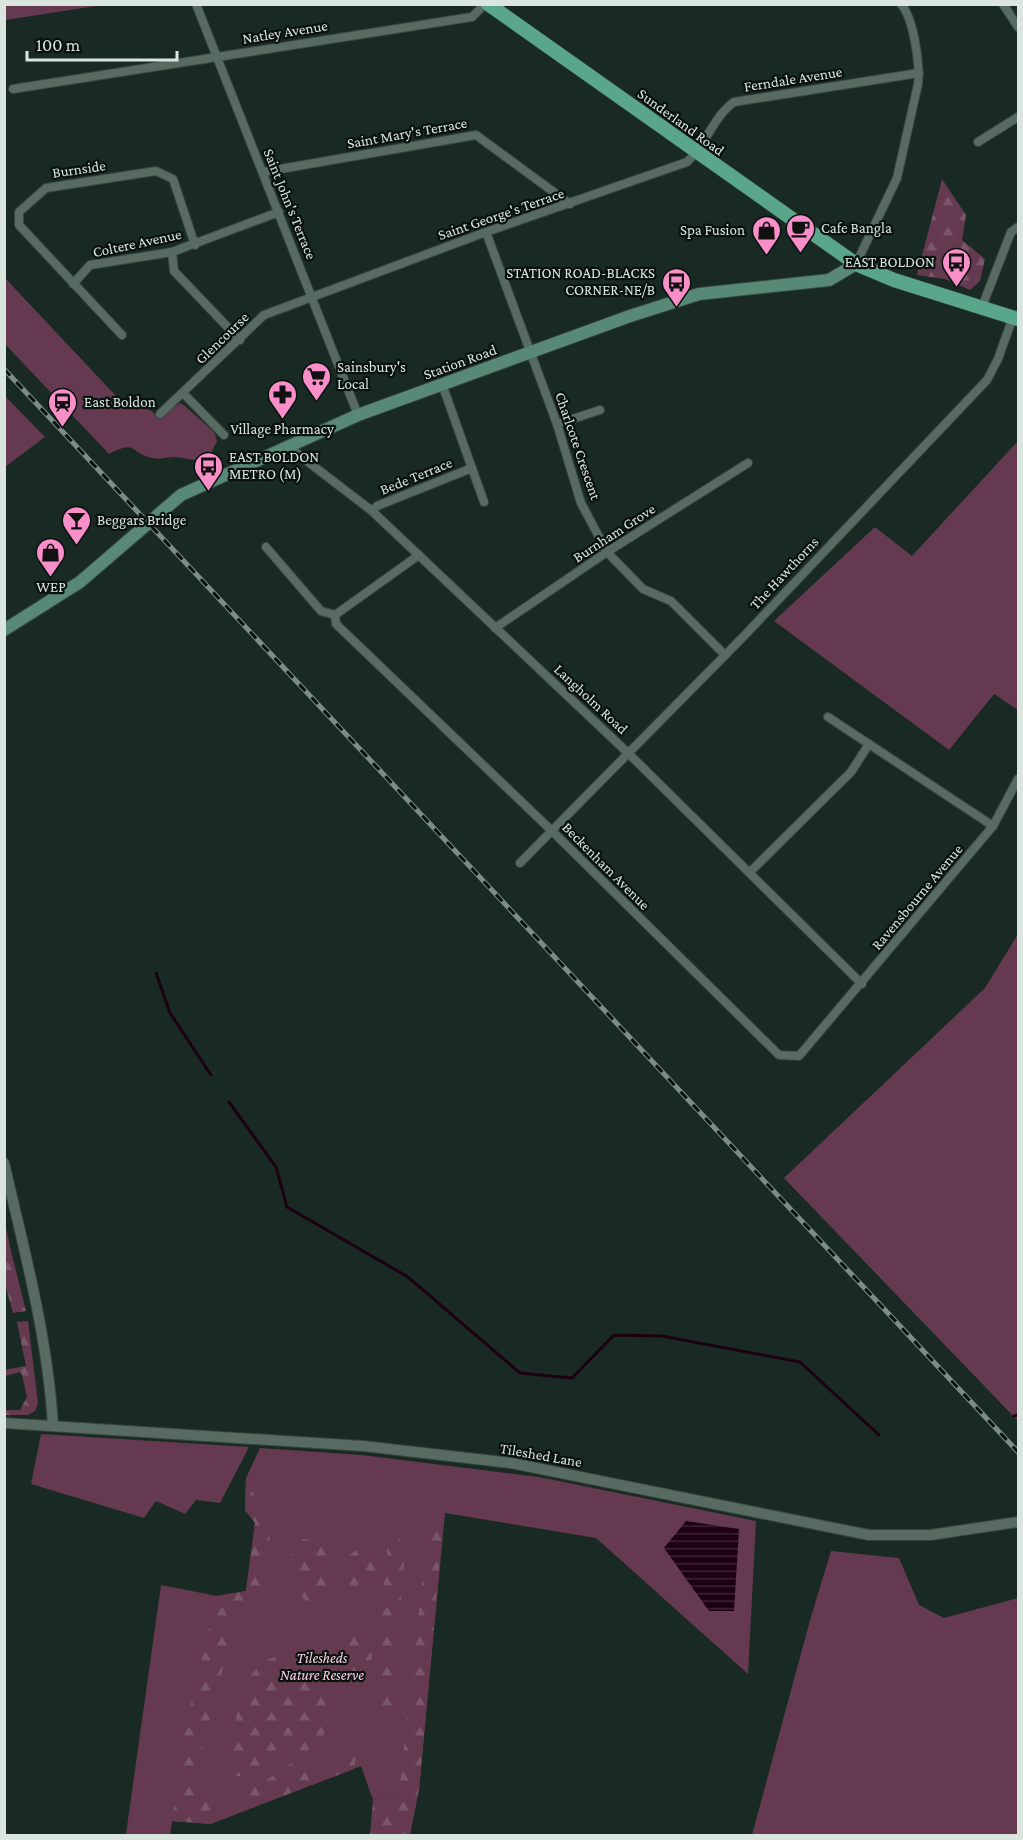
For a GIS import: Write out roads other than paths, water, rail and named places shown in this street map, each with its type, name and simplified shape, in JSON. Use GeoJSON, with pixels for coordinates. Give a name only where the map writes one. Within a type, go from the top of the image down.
{"type":"FeatureCollection","features":[{"type":"Feature","properties":{"kind":"main road","name":"Sunderland Road"},"geometry":{"type":"LineString","coordinates":[[487,4],[696,154],[856,264],[894,280],[1016,318]]}},
{"type":"Feature","properties":{"kind":"main road","name":"Station Road"},"geometry":{"type":"LineString","coordinates":[[4,630],[80,582],[181,495],[290,448],[358,415],[630,315],[699,294],[829,280],[856,264]]}},
{"type":"Feature","properties":{"kind":"street","name":"Saint John's Terrace"},"geometry":{"type":"LineString","coordinates":[[195,4],[358,415]]}},
{"type":"Feature","properties":{"kind":"street","name":"Natley Avenue"},"geometry":{"type":"LineString","coordinates":[[14,89],[472,17],[487,4]]}},
{"type":"Feature","properties":{"kind":"street"},"geometry":{"type":"LineString","coordinates":[[856,264],[897,178],[919,73],[909,17],[902,4]]}},
{"type":"Feature","properties":{"kind":"street"},"geometry":{"type":"LineString","coordinates":[[1003,4],[1018,27]]}},
{"type":"Feature","properties":{"kind":"street","name":"Ferndale Avenue"},"geometry":{"type":"LineString","coordinates":[[696,154],[725,110],[734,102],[919,73]]}},
{"type":"Feature","properties":{"kind":"street"},"geometry":{"type":"LineString","coordinates":[[978,142],[1018,117]]}},
{"type":"Feature","properties":{"kind":"street","name":"Saint Mary's Terrace"},"geometry":{"type":"LineString","coordinates":[[263,172],[476,135],[570,204]]}},
{"type":"Feature","properties":{"kind":"street","name":"Saint George's Terrace"},"geometry":{"type":"LineString","coordinates":[[312,296],[687,162],[696,154]]}},
{"type":"Feature","properties":{"kind":"street","name":"Burnside"},"geometry":{"type":"LineString","coordinates":[[122,335],[19,225],[19,212],[46,188],[156,171],[173,179],[195,245]]}},
{"type":"Feature","properties":{"kind":"street","name":"Coltere Avenue"},"geometry":{"type":"LineString","coordinates":[[73,284],[90,265],[172,252],[279,212]]}},
{"type":"Feature","properties":{"kind":"street"},"geometry":{"type":"LineString","coordinates":[[982,307],[1011,232],[1018,227]]}},
{"type":"Feature","properties":{"kind":"street","name":"Charlcote Crescent"},"geometry":{"type":"LineString","coordinates":[[486,232],[557,424],[581,503],[607,552],[644,589],[671,601],[725,655]]}},
{"type":"Feature","properties":{"kind":"street"},"geometry":{"type":"LineString","coordinates":[[172,252],[174,271],[240,340]]}},
{"type":"Feature","properties":{"kind":"street","name":"Glencourse"},"geometry":{"type":"LineString","coordinates":[[160,414],[264,315],[312,296]]}},
{"type":"Feature","properties":{"kind":"street","name":"The Hawthorns"},"geometry":{"type":"LineString","coordinates":[[520,863],[725,655],[987,380],[1016,318]]}},
{"type":"Feature","properties":{"kind":"street"},"geometry":{"type":"LineString","coordinates":[[442,384],[484,502]]}},
{"type":"Feature","properties":{"kind":"street"},"geometry":{"type":"LineString","coordinates":[[183,393],[225,435]]}},
{"type":"Feature","properties":{"kind":"street"},"geometry":{"type":"LineString","coordinates":[[557,424],[600,410]]}},
{"type":"Feature","properties":{"kind":"street","name":"Langholm Road"},"geometry":{"type":"LineString","coordinates":[[290,448],[372,511],[419,555],[628,753],[862,984]]}},
{"type":"Feature","properties":{"kind":"street","name":"Burnham Grove"},"geometry":{"type":"LineString","coordinates":[[495,628],[607,552],[748,463]]}},
{"type":"Feature","properties":{"kind":"street","name":"Bede Terrace"},"geometry":{"type":"LineString","coordinates":[[372,511],[377,506],[472,468]]}},
{"type":"Feature","properties":{"kind":"street"},"geometry":{"type":"LineString","coordinates":[[266,546],[321,611],[335,615],[419,555]]}},
{"type":"Feature","properties":{"kind":"street","name":"Beckenham Avenue"},"geometry":{"type":"LineString","coordinates":[[335,615],[336,624],[552,831],[779,1055],[799,1056],[862,984]]}},
{"type":"Feature","properties":{"kind":"street"},"geometry":{"type":"LineString","coordinates":[[828,717],[993,826]]}},
{"type":"Feature","properties":{"kind":"street"},"geometry":{"type":"LineString","coordinates":[[750,872],[851,772],[869,744]]}},
{"type":"Feature","properties":{"kind":"street","name":"Ravensbourne Avenue"},"geometry":{"type":"LineString","coordinates":[[862,984],[993,826],[1018,779]]}},
{"type":"Feature","properties":{"kind":"street"},"geometry":{"type":"LineString","coordinates":[[4,1163],[29,1270],[51,1394],[53,1426]]}},
{"type":"Feature","properties":{"kind":"street","name":"Tileshed Lane"},"geometry":{"type":"LineString","coordinates":[[4,1423],[363,1446],[511,1464],[869,1535],[930,1535],[1018,1522]]}},
{"type":"Feature","properties":{"kind":"waterway"},"geometry":{"type":"LineString","coordinates":[[156,973],[170,1013],[211,1075]]}},
{"type":"Feature","properties":{"kind":"waterway"},"geometry":{"type":"LineString","coordinates":[[229,1102],[276,1167],[287,1207],[408,1277],[520,1373],[572,1378],[614,1335],[662,1336],[800,1362],[879,1435]]}},
{"type":"Feature","properties":{"kind":"waterway"},"geometry":{"type":"LineString","coordinates":[[1014,1416],[1018,1415]]}},
{"type":"Feature","properties":{"kind":"railway"},"geometry":{"type":"LineString","coordinates":[[4,369],[1018,1452]]}},
{"type":"Feature","properties":{"kind":"place","name":"Cafe Bangla"},"geometry":{"type":"Point","coordinates":[800,254]}},
{"type":"Feature","properties":{"kind":"place","name":"Spa Fusion"},"geometry":{"type":"Point","coordinates":[766,256]}},
{"type":"Feature","properties":{"kind":"place","name":"EAST BOLDON"},"geometry":{"type":"Point","coordinates":[956,288]}},
{"type":"Feature","properties":{"kind":"place","name":"STATION ROAD-BLACKS CORNER-NE/B"},"geometry":{"type":"Point","coordinates":[676,308]}},
{"type":"Feature","properties":{"kind":"place","name":"Sainsbury's Local"},"geometry":{"type":"Point","coordinates":[316,402]}},
{"type":"Feature","properties":{"kind":"place","name":"Village Pharmacy"},"geometry":{"type":"Point","coordinates":[282,420]}},
{"type":"Feature","properties":{"kind":"place","name":"East Boldon"},"geometry":{"type":"Point","coordinates":[63,428]}},
{"type":"Feature","properties":{"kind":"place","name":"EAST BOLDON METRO (M)"},"geometry":{"type":"Point","coordinates":[208,492]}},
{"type":"Feature","properties":{"kind":"place","name":"Beggars Bridge"},"geometry":{"type":"Point","coordinates":[76,546]}},
{"type":"Feature","properties":{"kind":"place","name":"WEP"},"geometry":{"type":"Point","coordinates":[51,578]}},
{"type":"Feature","properties":{"kind":"park label","name":"Tilesheds Nature Reserve"},"geometry":{"type":"Point","coordinates":[322,1666]}}]}
